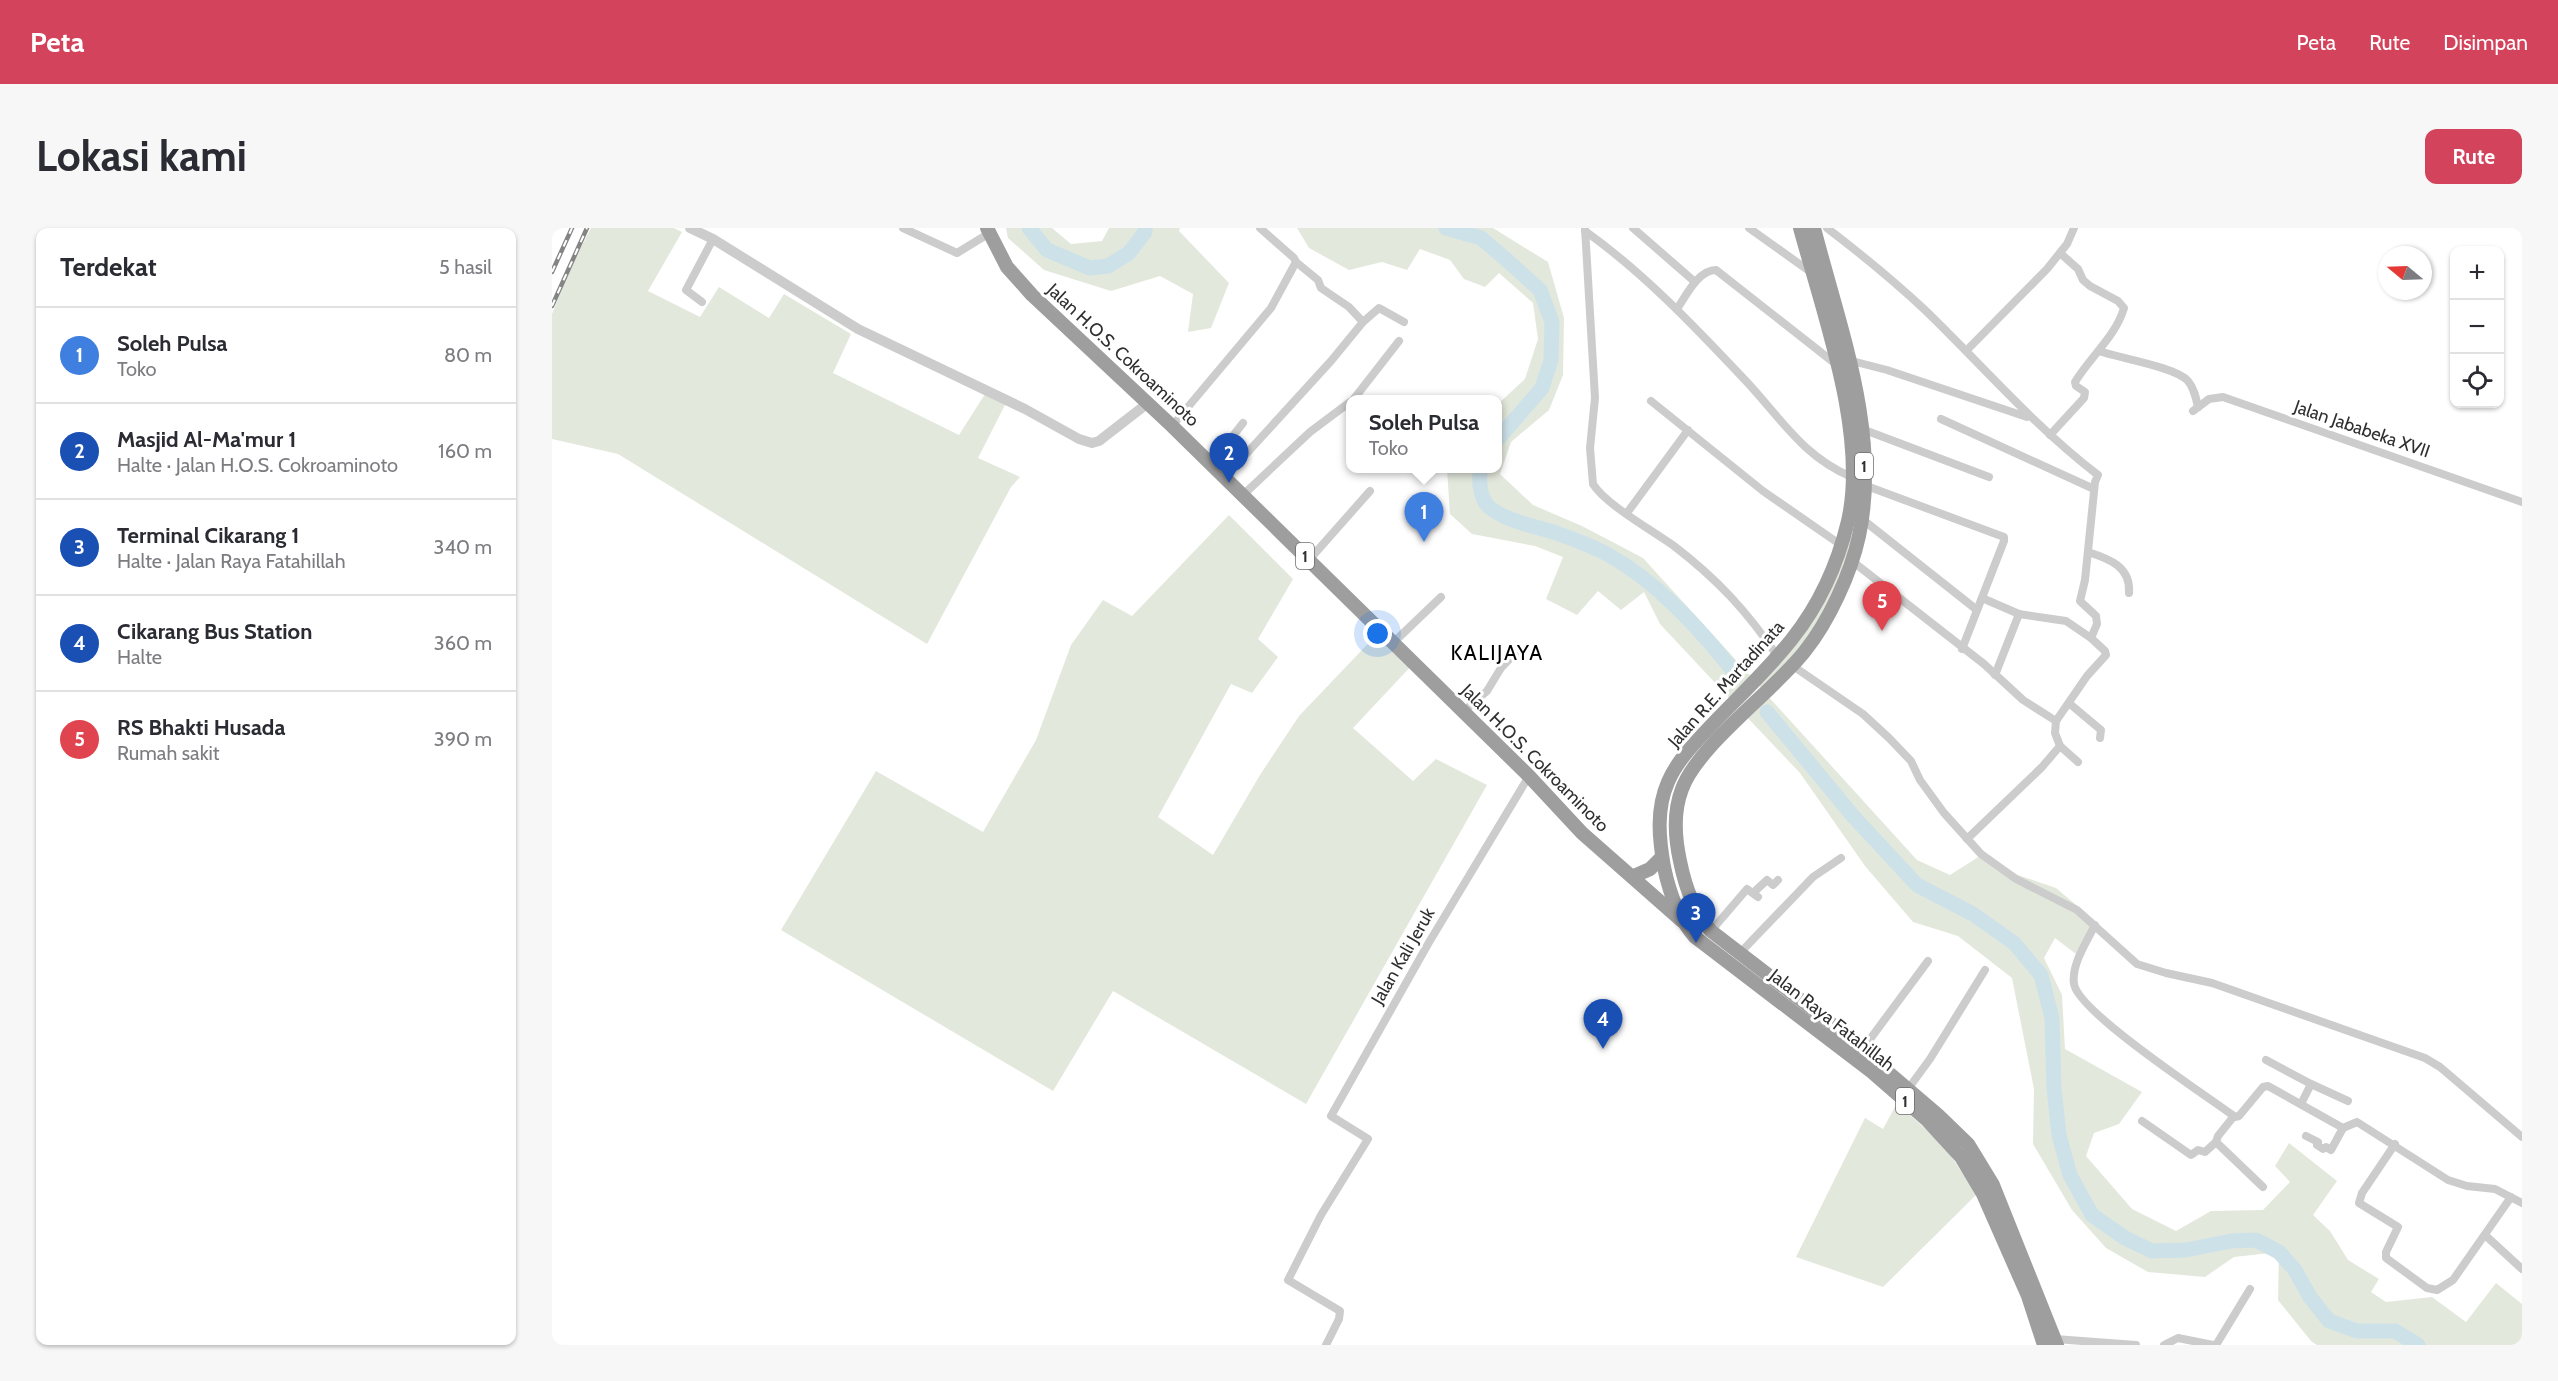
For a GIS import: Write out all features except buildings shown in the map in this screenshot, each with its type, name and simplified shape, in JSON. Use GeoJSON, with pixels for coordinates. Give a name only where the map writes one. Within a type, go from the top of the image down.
{"type":"FeatureCollection","features":[{"type":"Feature","properties":{"kind":"highway","name":"Jalan R.E. Martadinata"},"geometry":{"type":"LineString","coordinates":[[1706,926],[1683,876],[1677,846],[1676,819],[1682,789],[1711,748],[1793,666],[1821,627],[1852,561],[1862,519],[1864,485],[1862,429],[1800,228]]}},
{"type":"Feature","properties":{"kind":"highway","name":"Jalan R.E. Martadinata"},"geometry":{"type":"LineString","coordinates":[[1684,922],[1667,878],[1662,857],[1659,828],[1663,797],[1674,770],[1717,719],[1778,657],[1808,618],[1824,588],[1841,545],[1848,519],[1852,477],[1843,363],[1814,228]]}},
{"type":"Feature","properties":{"kind":"highway","name":"Jalan H.O.S. Cokroaminoto"},"geometry":{"type":"LineString","coordinates":[[988,231],[1007,267],[1018,280],[1310,560],[1529,776],[1582,833],[1684,922]]}},
{"type":"Feature","properties":{"kind":"highway"},"geometry":{"type":"LineString","coordinates":[[1717,719],[1721,727],[1728,730]]}},
{"type":"Feature","properties":{"kind":"highway"},"geometry":{"type":"LineString","coordinates":[[1700,738],[1707,740],[1711,748]]}},
{"type":"Feature","properties":{"kind":"highway"},"geometry":{"type":"LineString","coordinates":[[1634,876],[1650,869],[1662,857]]}},
{"type":"Feature","properties":{"kind":"highway","name":"Jalan Raya Fatahillah"},"geometry":{"type":"LineString","coordinates":[[1684,922],[1702,943],[1872,1072],[1926,1120],[1961,1157],[1983,1194],[2052,1343]]}},
{"type":"Feature","properties":{"kind":"highway","name":"Jalan Raya Fatahillah"},"geometry":{"type":"LineString","coordinates":[[1706,926],[1862,1050],[1956,1131],[1980,1162],[1993,1185],[2052,1343]]}},
{"type":"Feature","properties":{"kind":"street"},"geometry":{"type":"LineString","coordinates":[[690,228],[858,329],[1025,409],[1079,439],[1092,443],[1099,441],[1148,403]]}},
{"type":"Feature","properties":{"kind":"street"},"geometry":{"type":"LineString","coordinates":[[903,228],[957,253],[988,231]]}},
{"type":"Feature","properties":{"kind":"street"},"geometry":{"type":"LineString","coordinates":[[1260,228],[1318,280],[1321,288],[1349,307],[1363,322]]}},
{"type":"Feature","properties":{"kind":"street"},"geometry":{"type":"LineString","coordinates":[[1633,228],[1695,282]]}},
{"type":"Feature","properties":{"kind":"street"},"geometry":{"type":"LineString","coordinates":[[1749,228],[1812,273]]}},
{"type":"Feature","properties":{"kind":"street"},"geometry":{"type":"LineString","coordinates":[[1827,228],[1874,264],[1966,351],[2030,418],[2098,475],[2094,489],[2088,552],[2080,601],[2097,617],[2091,638]]}},
{"type":"Feature","properties":{"kind":"street"},"geometry":{"type":"LineString","coordinates":[[1966,351],[2060,253],[2074,228]]}},
{"type":"Feature","properties":{"kind":"street"},"geometry":{"type":"LineString","coordinates":[[1585,229],[1677,309],[1749,384],[1804,448],[1829,466],[1852,477]]}},
{"type":"Feature","properties":{"kind":"street"},"geometry":{"type":"LineString","coordinates":[[1585,229],[1594,398],[1590,428],[1592,481],[1596,489],[1720,584],[1747,613],[1778,657]]}},
{"type":"Feature","properties":{"kind":"street"},"geometry":{"type":"LineString","coordinates":[[702,302],[686,290],[713,240]]}},
{"type":"Feature","properties":{"kind":"street"},"geometry":{"type":"LineString","coordinates":[[2049,435],[2084,398],[2085,392],[2076,386],[2075,382],[2099,351],[2124,308],[2118,301],[2083,280],[2078,269],[2060,253]]}},
{"type":"Feature","properties":{"kind":"street"},"geometry":{"type":"LineString","coordinates":[[1172,426],[1271,308],[1296,262]]}},
{"type":"Feature","properties":{"kind":"street"},"geometry":{"type":"LineString","coordinates":[[1677,309],[1695,282],[1708,272],[1716,270],[1843,363],[1887,370],[2030,418]]}},
{"type":"Feature","properties":{"kind":"street"},"geometry":{"type":"LineString","coordinates":[[1225,477],[1378,308],[1404,322]]}},
{"type":"Feature","properties":{"kind":"street"},"geometry":{"type":"LineString","coordinates":[[1357,395],[1399,341]]}},
{"type":"Feature","properties":{"kind":"street","name":"Jalan Jababeka XVII"},"geometry":{"type":"LineString","coordinates":[[2099,351],[2121,359],[2146,363],[2184,377],[2190,383],[2196,409],[2209,399],[2223,397],[2522,502]]}},
{"type":"Feature","properties":{"kind":"street"},"geometry":{"type":"LineString","coordinates":[[1651,401],[1771,497],[1841,545]]}},
{"type":"Feature","properties":{"kind":"street"},"geometry":{"type":"LineString","coordinates":[[1243,495],[1310,432],[1346,405]]}},
{"type":"Feature","properties":{"kind":"street"},"geometry":{"type":"LineString","coordinates":[[1941,419],[2094,489]]}},
{"type":"Feature","properties":{"kind":"street"},"geometry":{"type":"LineString","coordinates":[[1211,464],[1243,423]]}},
{"type":"Feature","properties":{"kind":"street"},"geometry":{"type":"LineString","coordinates":[[1862,429],[1989,477]]}},
{"type":"Feature","properties":{"kind":"street"},"geometry":{"type":"LineString","coordinates":[[1627,513],[1688,430]]}},
{"type":"Feature","properties":{"kind":"street"},"geometry":{"type":"LineString","coordinates":[[1864,485],[2003,536],[2004,541],[1962,649]]}},
{"type":"Feature","properties":{"kind":"street"},"geometry":{"type":"LineString","coordinates":[[1310,560],[1370,491]]}},
{"type":"Feature","properties":{"kind":"street"},"geometry":{"type":"LineString","coordinates":[[1862,519],[1977,610]]}},
{"type":"Feature","properties":{"kind":"street"},"geometry":{"type":"LineString","coordinates":[[2088,552],[2110,560],[2120,567],[2128,577],[2129,593]]}},
{"type":"Feature","properties":{"kind":"street"},"geometry":{"type":"LineString","coordinates":[[1852,561],[2023,700],[2056,721]]}},
{"type":"Feature","properties":{"kind":"street"},"geometry":{"type":"LineString","coordinates":[[1393,643],[1441,597]]}},
{"type":"Feature","properties":{"kind":"street"},"geometry":{"type":"LineString","coordinates":[[1982,598],[2019,614],[2066,621],[2105,651],[2106,655],[2056,721],[2055,733],[2060,747],[2078,762]]}},
{"type":"Feature","properties":{"kind":"street"},"geometry":{"type":"LineString","coordinates":[[1995,675],[2019,614]]}},
{"type":"Feature","properties":{"kind":"street"},"geometry":{"type":"LineString","coordinates":[[1464,711],[1487,691],[1501,668],[1517,651]]}},
{"type":"Feature","properties":{"kind":"street"},"geometry":{"type":"LineString","coordinates":[[1793,666],[1863,714],[1889,738],[1911,761],[1924,786],[1981,854],[2007,874],[2077,910],[2137,964],[2212,983],[2434,1062],[2462,1088],[2497,1113],[2522,1137]]}},
{"type":"Feature","properties":{"kind":"street"},"geometry":{"type":"LineString","coordinates":[[2070,704],[2102,730],[2100,738]]}},
{"type":"Feature","properties":{"kind":"street"},"geometry":{"type":"LineString","coordinates":[[1967,839],[2060,747]]}},
{"type":"Feature","properties":{"kind":"street","name":"Jalan Kali Jeruk"},"geometry":{"type":"LineString","coordinates":[[1326,1345],[1339,1319],[1340,1311],[1288,1280],[1321,1215],[1368,1138],[1331,1116],[1428,944],[1529,776]]}},
{"type":"Feature","properties":{"kind":"street"},"geometry":{"type":"LineString","coordinates":[[1739,954],[1812,876],[1841,858]]}},
{"type":"Feature","properties":{"kind":"street"},"geometry":{"type":"LineString","coordinates":[[1706,926],[1747,889],[1756,895],[1767,880],[1773,885],[1778,880]]}},
{"type":"Feature","properties":{"kind":"street"},"geometry":{"type":"LineString","coordinates":[[2095,924],[2075,969],[2074,984],[2078,994],[2109,1025],[2234,1116],[2239,1116],[2265,1086],[2343,1128]]}},
{"type":"Feature","properties":{"kind":"street"},"geometry":{"type":"LineString","coordinates":[[1862,1050],[1928,962]]}},
{"type":"Feature","properties":{"kind":"street"},"geometry":{"type":"LineString","coordinates":[[1908,1089],[1930,1059],[1985,970]]}},
{"type":"Feature","properties":{"kind":"street"},"geometry":{"type":"LineString","coordinates":[[2266,1060],[2348,1101]]}},
{"type":"Feature","properties":{"kind":"street"},"geometry":{"type":"LineString","coordinates":[[2301,1104],[2311,1084]]}},
{"type":"Feature","properties":{"kind":"street"},"geometry":{"type":"LineString","coordinates":[[2142,1121],[2191,1155],[2198,1150],[2205,1152],[2216,1142],[2234,1116]]}},
{"type":"Feature","properties":{"kind":"street"},"geometry":{"type":"LineString","coordinates":[[2306,1136],[2318,1142],[2317,1145],[2323,1149],[2326,1147],[2331,1150],[2343,1128],[2357,1122],[2395,1144],[2448,1180],[2467,1186],[2495,1189],[2522,1203]]}},
{"type":"Feature","properties":{"kind":"street"},"geometry":{"type":"LineString","coordinates":[[2216,1142],[2263,1187]]}},
{"type":"Feature","properties":{"kind":"street"},"geometry":{"type":"LineString","coordinates":[[2395,1144],[2359,1200],[2361,1206],[2398,1227],[2386,1252],[2387,1260],[2427,1288],[2437,1290],[2453,1280],[2511,1197]]}},
{"type":"Feature","properties":{"kind":"street"},"geometry":{"type":"LineString","coordinates":[[2485,1235],[2522,1269]]}},
{"type":"Feature","properties":{"kind":"street"},"geometry":{"type":"LineString","coordinates":[[2164,1345],[2178,1338],[2215,1345],[2250,1289]]}},
{"type":"Feature","properties":{"kind":"street"},"geometry":{"type":"LineString","coordinates":[[2052,1343],[2136,1345]]}},
{"type":"Feature","properties":{"kind":"shaded area"},"geometry":{"type":"Polygon","coordinates":[[[591,228],[674,228],[682,232],[648,291],[700,317],[719,287],[769,318],[784,294],[851,334],[833,373],[959,435],[985,394],[1006,403],[978,458],[1020,477],[1011,487],[927,644],[618,454],[552,439],[552,314],[568,272],[591,228]]]}},
{"type":"Feature","properties":{"kind":"shaded area"},"geometry":{"type":"Polygon","coordinates":[[[1006,228],[1052,228],[1071,244],[1102,241],[1109,228],[1180,228],[1179,231],[1229,283],[1211,328],[1188,332],[1193,294],[1160,276],[1111,291],[1044,270],[1008,238],[1006,228]]]}},
{"type":"Feature","properties":{"kind":"shaded area"},"geometry":{"type":"Polygon","coordinates":[[[1297,228],[1493,228],[1548,262],[1564,318],[1563,375],[1549,410],[1511,442],[1502,468],[1502,400],[1525,379],[1538,339],[1533,303],[1499,273],[1485,287],[1464,279],[1450,260],[1420,249],[1407,270],[1382,262],[1349,270],[1309,248],[1297,228]]]}},
{"type":"Feature","properties":{"kind":"shaded area"},"geometry":{"type":"Polygon","coordinates":[[[1800,228],[1814,228],[1858,401],[1864,467],[1862,500],[1858,531],[1850,562],[1825,621],[1797,662],[1766,694],[1917,860],[1950,875],[1983,854],[2015,874],[2056,888],[2094,920],[2076,954],[2055,938],[2044,958],[2062,995],[2065,1049],[2142,1092],[2119,1124],[2094,1133],[2086,1156],[2132,1209],[2176,1231],[2211,1211],[2263,1210],[2290,1182],[2275,1166],[2289,1143],[2337,1181],[2313,1215],[2330,1231],[2348,1260],[2379,1279],[2371,1292],[2386,1302],[2432,1297],[2466,1322],[2496,1283],[2522,1304],[2522,1345],[2317,1345],[2311,1341],[2278,1300],[2279,1252],[2234,1257],[2205,1277],[2148,1272],[2106,1248],[2072,1210],[2033,1144],[2034,1089],[2012,978],[1958,936],[1913,922],[1865,866],[1800,773],[1744,714],[1766,693],[1755,681],[1790,641],[1820,596],[1841,547],[1851,495],[1852,462],[1844,394],[1828,326],[1800,228]]]}},
{"type":"Feature","properties":{"kind":"shaded area"},"geometry":{"type":"Polygon","coordinates":[[[1447,473],[1500,473],[1533,505],[1582,526],[1643,558],[1755,681],[1733,702],[1660,624],[1644,592],[1621,610],[1598,591],[1577,615],[1546,599],[1563,557],[1535,546],[1472,534],[1450,514],[1447,473]]]}},
{"type":"Feature","properties":{"kind":"shaded area"},"geometry":{"type":"Polygon","coordinates":[[[1229,515],[1293,579],[1258,639],[1278,657],[1252,693],[1231,684],[1158,817],[1213,855],[1260,775],[1299,716],[1381,630],[1414,663],[1353,728],[1413,781],[1436,759],[1487,785],[1306,1104],[1113,991],[1053,1091],[781,930],[876,771],[983,832],[1036,740],[1071,645],[1103,600],[1132,616],[1229,515]]]}},
{"type":"Feature","properties":{"kind":"shaded area"},"geometry":{"type":"Polygon","coordinates":[[[1897,1103],[1944,1146],[1977,1194],[1883,1287],[1796,1257],[1865,1118],[1883,1129],[1897,1103]]]}},
{"type":"Feature","properties":{"kind":"waterway"},"geometry":{"type":"LineString","coordinates":[[1029,228],[1047,250],[1090,268],[1108,266],[1129,253],[1145,232],[1145,228]]}},
{"type":"Feature","properties":{"kind":"waterway"},"geometry":{"type":"LineString","coordinates":[[1446,228],[1481,238],[1509,262],[1540,290],[1552,322],[1551,360],[1542,388],[1502,434]]}},
{"type":"Feature","properties":{"kind":"waterway"},"geometry":{"type":"LineString","coordinates":[[1480,473],[1481,489],[1489,507],[1513,520],[1589,545],[1625,565],[1674,605],[1731,668]]}},
{"type":"Feature","properties":{"kind":"waterway"},"geometry":{"type":"LineString","coordinates":[[1767,712],[1853,816],[1917,885],[1973,914],[2014,943],[2041,975],[2052,1018],[2054,1088],[2059,1135],[2070,1175],[2092,1215],[2125,1238],[2152,1251],[2186,1250],[2231,1241],[2256,1240],[2279,1252],[2295,1270],[2310,1297],[2329,1321],[2357,1331],[2395,1331],[2418,1345]]}},
{"type":"Feature","properties":{"kind":"railway"},"geometry":{"type":"LineString","coordinates":[[552,272],[572,228]]}},
{"type":"Feature","properties":{"kind":"railway"},"geometry":{"type":"LineString","coordinates":[[552,306],[587,228]]}},
{"type":"Feature","properties":{"kind":"place","name":"Masjid Al-Ma'mur 1"},"geometry":{"type":"Point","coordinates":[1229,483]}},
{"type":"Feature","properties":{"kind":"place","name":"Soleh Pulsa"},"geometry":{"type":"Point","coordinates":[1424,542]}},
{"type":"Feature","properties":{"kind":"place","name":"RS Bhakti Husada"},"geometry":{"type":"Point","coordinates":[1882,631]}},
{"type":"Feature","properties":{"kind":"place","name":"Terminal Cikarang 1"},"geometry":{"type":"Point","coordinates":[1696,943]}},
{"type":"Feature","properties":{"kind":"place","name":"Cikarang Bus Station"},"geometry":{"type":"Point","coordinates":[1603,1049]}},
{"type":"Feature","properties":{"kind":"district","name":"KALIJAYA"},"geometry":{"type":"Point","coordinates":[1497,653]}}]}
